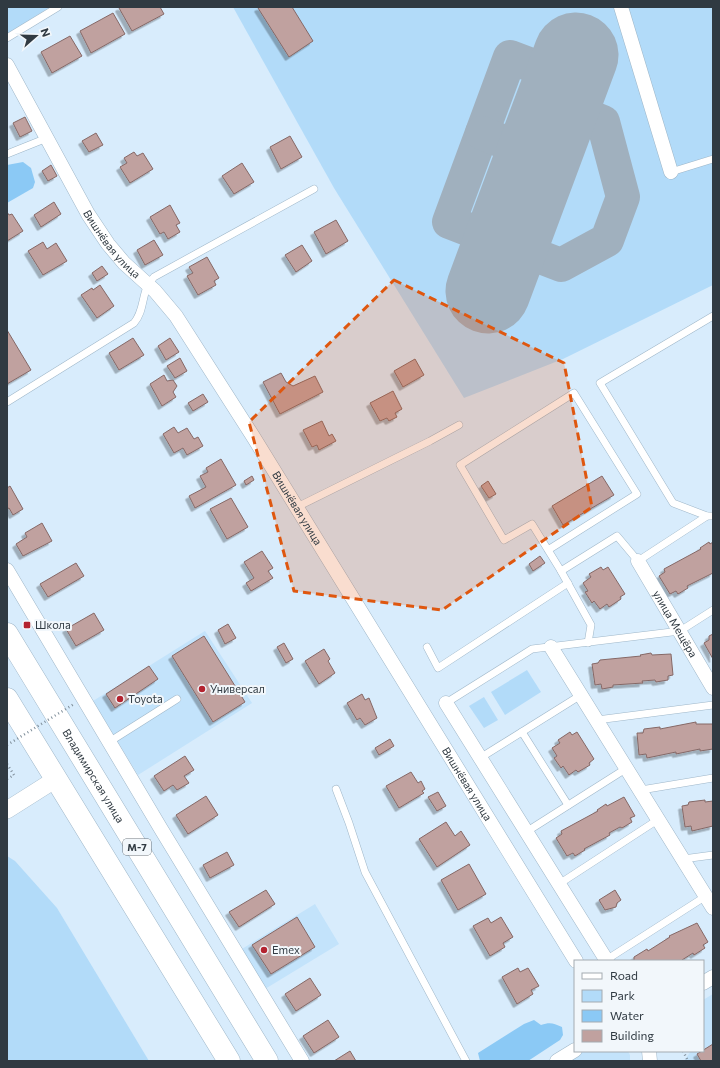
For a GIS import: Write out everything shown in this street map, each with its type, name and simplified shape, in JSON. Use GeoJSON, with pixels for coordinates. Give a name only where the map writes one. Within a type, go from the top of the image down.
{"type":"FeatureCollection","features":[{"type":"Feature","properties":{"kind":"highway","name":"Владимирская улица"},"geometry":{"type":"LineString","coordinates":[[7,634],[267,1061]]}},
{"type":"Feature","properties":{"kind":"highway"},"geometry":{"type":"LineString","coordinates":[[7,699],[229,1061]]}},
{"type":"Feature","properties":{"kind":"street"},"geometry":{"type":"LineString","coordinates":[[621,7],[671,172]]}},
{"type":"Feature","properties":{"kind":"street","name":"Вишнёвая улица"},"geometry":{"type":"LineString","coordinates":[[7,65],[88,214],[108,244],[124,263],[147,284],[176,316],[297,507],[575,960]]}},
{"type":"Feature","properties":{"kind":"street","name":"улица Мещёра"},"geometry":{"type":"LineString","coordinates":[[638,560],[712,685]]}},
{"type":"Feature","properties":{"kind":"street"},"geometry":{"type":"LineString","coordinates":[[7,570],[302,1061]]}},
{"type":"Feature","properties":{"kind":"street"},"geometry":{"type":"LineString","coordinates":[[551,647],[713,908]]}},
{"type":"Feature","properties":{"kind":"street"},"geometry":{"type":"LineString","coordinates":[[446,702],[606,960]]}},
{"type":"Feature","properties":{"kind":"street"},"geometry":{"type":"LineString","coordinates":[[8,806],[56,779]]}},
{"type":"Feature","properties":{"kind":"street"},"geometry":{"type":"LineString","coordinates":[[704,982],[713,977]]}},
{"type":"Feature","properties":{"kind":"street"},"geometry":{"type":"LineString","coordinates":[[557,1061],[574,1051]]}},
{"type":"Feature","properties":{"kind":"lane"},"geometry":{"type":"LineString","coordinates":[[7,38],[58,7]]}},
{"type":"Feature","properties":{"kind":"lane"},"geometry":{"type":"LineString","coordinates":[[7,154],[47,138]]}},
{"type":"Feature","properties":{"kind":"lane"},"geometry":{"type":"LineString","coordinates":[[671,172],[713,159]]}},
{"type":"Feature","properties":{"kind":"lane"},"geometry":{"type":"LineString","coordinates":[[7,402],[134,323],[139,317],[147,284],[154,277],[314,189]]}},
{"type":"Feature","properties":{"kind":"lane"},"geometry":{"type":"LineString","coordinates":[[710,516],[673,503],[600,384],[713,316]]}},
{"type":"Feature","properties":{"kind":"lane"},"geometry":{"type":"LineString","coordinates":[[548,550],[637,494],[574,392],[460,465],[504,540],[532,524],[548,550],[561,571],[591,625],[588,642]]}},
{"type":"Feature","properties":{"kind":"lane"},"geometry":{"type":"LineString","coordinates":[[297,507],[430,442],[459,425]]}},
{"type":"Feature","properties":{"kind":"lane"},"geometry":{"type":"LineString","coordinates":[[561,571],[617,536],[638,560],[710,516]]}},
{"type":"Feature","properties":{"kind":"lane"},"geometry":{"type":"LineString","coordinates":[[427,647],[438,668],[568,583]]}},
{"type":"Feature","properties":{"kind":"lane"},"geometry":{"type":"LineString","coordinates":[[446,702],[532,650],[680,631],[713,610]]}},
{"type":"Feature","properties":{"kind":"lane"},"geometry":{"type":"LineString","coordinates":[[480,758],[581,695]]}},
{"type":"Feature","properties":{"kind":"lane"},"geometry":{"type":"LineString","coordinates":[[109,742],[177,699]]}},
{"type":"Feature","properties":{"kind":"lane"},"geometry":{"type":"LineString","coordinates":[[596,720],[713,705]]}},
{"type":"Feature","properties":{"kind":"lane"},"geometry":{"type":"LineString","coordinates":[[522,732],[568,805]]}},
{"type":"Feature","properties":{"kind":"lane"},"geometry":{"type":"LineString","coordinates":[[526,832],[627,768]]}},
{"type":"Feature","properties":{"kind":"lane"},"geometry":{"type":"LineString","coordinates":[[641,790],[713,778]]}},
{"type":"Feature","properties":{"kind":"lane"},"geometry":{"type":"LineString","coordinates":[[336,790],[350,823],[365,872],[466,1061]]}},
{"type":"Feature","properties":{"kind":"lane"},"geometry":{"type":"LineString","coordinates":[[559,884],[659,819]]}},
{"type":"Feature","properties":{"kind":"lane"},"geometry":{"type":"LineString","coordinates":[[683,859],[713,855]]}},
{"type":"Feature","properties":{"kind":"lane"},"geometry":{"type":"LineString","coordinates":[[606,960],[706,896]]}},
{"type":"Feature","properties":{"kind":"path"},"geometry":{"type":"LineString","coordinates":[[7,745],[74,704]]}},
{"type":"Feature","properties":{"kind":"path"},"geometry":{"type":"LineString","coordinates":[[7,764],[14,775],[7,779]]}},
{"type":"Feature","properties":{"kind":"path"},"geometry":{"type":"LineString","coordinates":[[684,1052],[688,1061]]}},
{"type":"Feature","properties":{"kind":"highlighted area"},"geometry":{"type":"Polygon","coordinates":[[[394,280],[564,363],[592,507],[442,610],[294,591],[249,422],[394,280]]]}},
{"type":"Feature","properties":{"kind":"shaded area"},"geometry":{"type":"Polygon","coordinates":[[[205,631],[252,703],[138,775],[93,701],[205,631]]]}},
{"type":"Feature","properties":{"kind":"shaded area"},"geometry":{"type":"Polygon","coordinates":[[[315,904],[339,944],[265,989],[242,949],[315,904]]]}},
{"type":"Feature","properties":{"kind":"shaded area"},"geometry":{"type":"Polygon","coordinates":[[[713,994],[713,1061],[684,1061],[690,1052],[704,1052],[704,999],[713,994]]]}},
{"type":"Feature","properties":{"kind":"shaded area"},"geometry":{"type":"Polygon","coordinates":[[[578,1052],[628,1052],[630,1055],[630,1061],[563,1061],[578,1052]]]}},
{"type":"Feature","properties":{"kind":"green space"},"geometry":{"type":"Polygon","coordinates":[[[7,7],[50,7],[7,34],[7,7]]]}},
{"type":"Feature","properties":{"kind":"green space"},"geometry":{"type":"Polygon","coordinates":[[[233,7],[713,7],[713,285],[563,359],[464,398],[334,188],[233,7]]]}},
{"type":"Feature","properties":{"kind":"green space"},"geometry":{"type":"Polygon","coordinates":[[[527,670],[541,692],[505,715],[491,692],[527,670]]]}},
{"type":"Feature","properties":{"kind":"green space"},"geometry":{"type":"Polygon","coordinates":[[[484,697],[498,720],[484,728],[469,706],[484,697]]]}},
{"type":"Feature","properties":{"kind":"green space"},"geometry":{"type":"Polygon","coordinates":[[[7,856],[15,861],[57,908],[149,1061],[7,1061],[7,856]]]}},
{"type":"Feature","properties":{"kind":"water"},"geometry":{"type":"Polygon","coordinates":[[[23,162],[31,168],[35,182],[33,188],[7,203],[7,165],[23,162]]]}},
{"type":"Feature","properties":{"kind":"water"},"geometry":{"type":"Polygon","coordinates":[[[534,1020],[541,1025],[552,1023],[562,1027],[563,1035],[560,1040],[528,1061],[480,1061],[478,1053],[524,1024],[534,1020]]]}},
{"type":"Feature","properties":{"kind":"building"},"geometry":{"type":"Polygon","coordinates":[[[160,7],[164,14],[132,31],[119,8],[160,7]]]}},
{"type":"Feature","properties":{"kind":"building"},"geometry":{"type":"Polygon","coordinates":[[[292,7],[313,41],[289,57],[258,8],[292,7]]]}},
{"type":"Feature","properties":{"kind":"building"},"geometry":{"type":"Polygon","coordinates":[[[113,13],[125,34],[91,53],[80,31],[113,13]]]}},
{"type":"Feature","properties":{"kind":"building"},"geometry":{"type":"Polygon","coordinates":[[[70,36],[82,56],[52,73],[41,52],[70,36]]]}},
{"type":"Feature","properties":{"kind":"building"},"geometry":{"type":"Polygon","coordinates":[[[25,117],[32,131],[20,137],[13,123],[25,117]]]}},
{"type":"Feature","properties":{"kind":"building"},"geometry":{"type":"Polygon","coordinates":[[[96,133],[103,145],[89,152],[82,141],[96,133]]]}},
{"type":"Feature","properties":{"kind":"building"},"geometry":{"type":"Polygon","coordinates":[[[290,136],[302,157],[281,169],[270,147],[290,136]]]}},
{"type":"Feature","properties":{"kind":"building"},"geometry":{"type":"Polygon","coordinates":[[[134,152],[137,156],[143,153],[153,169],[130,183],[120,167],[127,163],[124,158],[134,152]]]}},
{"type":"Feature","properties":{"kind":"building"},"geometry":{"type":"Polygon","coordinates":[[[242,163],[254,182],[234,194],[222,176],[242,163]]]}},
{"type":"Feature","properties":{"kind":"building"},"geometry":{"type":"Polygon","coordinates":[[[51,165],[57,176],[48,181],[42,171],[51,165]]]}},
{"type":"Feature","properties":{"kind":"building"},"geometry":{"type":"Polygon","coordinates":[[[54,202],[61,214],[41,227],[34,215],[54,202]]]}},
{"type":"Feature","properties":{"kind":"building"},"geometry":{"type":"Polygon","coordinates":[[[170,205],[180,223],[176,225],[180,232],[168,239],[164,232],[160,234],[150,217],[170,205]]]}},
{"type":"Feature","properties":{"kind":"building"},"geometry":{"type":"Polygon","coordinates":[[[7,212],[9,215],[12,214],[23,231],[7,241],[7,212]]]}},
{"type":"Feature","properties":{"kind":"building"},"geometry":{"type":"Polygon","coordinates":[[[336,220],[348,241],[326,254],[314,232],[336,220]]]}},
{"type":"Feature","properties":{"kind":"building"},"geometry":{"type":"Polygon","coordinates":[[[154,240],[163,255],[145,265],[137,250],[154,240]]]}},
{"type":"Feature","properties":{"kind":"building"},"geometry":{"type":"Polygon","coordinates":[[[43,242],[47,249],[56,243],[67,261],[43,275],[28,251],[43,242]]]}},
{"type":"Feature","properties":{"kind":"building"},"geometry":{"type":"Polygon","coordinates":[[[302,245],[312,261],[296,272],[285,255],[302,245]]]}},
{"type":"Feature","properties":{"kind":"building"},"geometry":{"type":"Polygon","coordinates":[[[207,257],[219,278],[214,281],[216,285],[198,295],[187,276],[193,273],[189,267],[207,257]]]}},
{"type":"Feature","properties":{"kind":"building"},"geometry":{"type":"Polygon","coordinates":[[[102,266],[108,274],[97,281],[92,273],[102,266]]]}},
{"type":"Feature","properties":{"kind":"building"},"geometry":{"type":"Polygon","coordinates":[[[100,285],[114,306],[97,318],[81,295],[100,285]]]}},
{"type":"Feature","properties":{"kind":"building"},"geometry":{"type":"Polygon","coordinates":[[[7,330],[31,370],[7,384],[7,330]]]}},
{"type":"Feature","properties":{"kind":"building"},"geometry":{"type":"Polygon","coordinates":[[[133,338],[144,355],[119,370],[109,353],[133,338]]]}},
{"type":"Feature","properties":{"kind":"building"},"geometry":{"type":"Polygon","coordinates":[[[170,338],[179,352],[166,360],[158,346],[170,338]]]}},
{"type":"Feature","properties":{"kind":"building"},"geometry":{"type":"Polygon","coordinates":[[[180,358],[187,371],[175,378],[167,366],[180,358]]]}},
{"type":"Feature","properties":{"kind":"building"},"geometry":{"type":"Polygon","coordinates":[[[415,359],[424,375],[403,387],[394,371],[415,359]]]}},
{"type":"Feature","properties":{"kind":"building"},"geometry":{"type":"Polygon","coordinates":[[[281,373],[286,382],[293,386],[315,376],[323,392],[280,414],[263,382],[281,373]]]}},
{"type":"Feature","properties":{"kind":"building"},"geometry":{"type":"Polygon","coordinates":[[[164,375],[167,381],[173,380],[177,386],[173,392],[176,397],[162,406],[150,384],[164,375]]]}},
{"type":"Feature","properties":{"kind":"building"},"geometry":{"type":"Polygon","coordinates":[[[393,391],[402,409],[395,413],[397,417],[389,421],[387,418],[380,421],[370,403],[393,391]]]}},
{"type":"Feature","properties":{"kind":"building"},"geometry":{"type":"Polygon","coordinates":[[[203,394],[208,402],[193,411],[188,403],[203,394]]]}},
{"type":"Feature","properties":{"kind":"building"},"geometry":{"type":"Polygon","coordinates":[[[322,421],[329,436],[332,434],[336,441],[319,450],[317,445],[312,447],[303,430],[322,421]]]}},
{"type":"Feature","properties":{"kind":"building"},"geometry":{"type":"Polygon","coordinates":[[[174,427],[178,433],[187,428],[194,439],[198,437],[203,446],[187,455],[183,448],[174,453],[163,434],[174,427]]]}},
{"type":"Feature","properties":{"kind":"building"},"geometry":{"type":"Polygon","coordinates":[[[221,459],[236,485],[195,508],[189,496],[206,487],[200,476],[208,472],[206,468],[221,459]]]}},
{"type":"Feature","properties":{"kind":"building"},"geometry":{"type":"Polygon","coordinates":[[[252,476],[254,480],[246,485],[244,481],[252,476]]]}},
{"type":"Feature","properties":{"kind":"building"},"geometry":{"type":"Polygon","coordinates":[[[602,476],[614,495],[563,525],[552,506],[602,476]]]}},
{"type":"Feature","properties":{"kind":"building"},"geometry":{"type":"Polygon","coordinates":[[[488,481],[496,494],[489,498],[481,486],[488,481]]]}},
{"type":"Feature","properties":{"kind":"building"},"geometry":{"type":"Polygon","coordinates":[[[10,486],[23,509],[13,515],[9,508],[7,509],[7,488],[10,486]]]}},
{"type":"Feature","properties":{"kind":"building"},"geometry":{"type":"Polygon","coordinates":[[[231,498],[248,527],[227,539],[210,509],[231,498]]]}},
{"type":"Feature","properties":{"kind":"building"},"geometry":{"type":"Polygon","coordinates":[[[42,523],[52,541],[23,556],[16,544],[27,537],[25,533],[42,523]]]}},
{"type":"Feature","properties":{"kind":"building"},"geometry":{"type":"Polygon","coordinates":[[[709,542],[710,544],[713,542],[713,573],[687,586],[688,588],[678,594],[676,591],[670,594],[659,576],[665,572],[664,569],[701,549],[700,548],[709,542]]]}},
{"type":"Feature","properties":{"kind":"building"},"geometry":{"type":"Polygon","coordinates":[[[262,551],[273,568],[268,571],[273,578],[251,591],[246,583],[254,578],[244,562],[262,551]]]}},
{"type":"Feature","properties":{"kind":"building"},"geometry":{"type":"Polygon","coordinates":[[[540,556],[545,563],[533,571],[529,564],[540,556]]]}},
{"type":"Feature","properties":{"kind":"building"},"geometry":{"type":"Polygon","coordinates":[[[76,563],[84,576],[48,597],[40,584],[76,563]]]}},
{"type":"Feature","properties":{"kind":"building"},"geometry":{"type":"Polygon","coordinates":[[[601,567],[603,570],[608,567],[625,594],[620,597],[621,599],[609,607],[607,604],[600,609],[594,601],[592,603],[585,592],[588,591],[583,583],[591,577],[589,574],[601,567]]]}},
{"type":"Feature","properties":{"kind":"building"},"geometry":{"type":"Polygon","coordinates":[[[94,613],[104,630],[76,646],[66,629],[94,613]]]}},
{"type":"Feature","properties":{"kind":"building"},"geometry":{"type":"Polygon","coordinates":[[[228,624],[236,638],[225,644],[218,630],[228,624]]]}},
{"type":"Feature","properties":{"kind":"building"},"geometry":{"type":"Polygon","coordinates":[[[713,634],[713,659],[704,643],[709,640],[709,636],[713,634]]]}},
{"type":"Feature","properties":{"kind":"building"},"geometry":{"type":"Polygon","coordinates":[[[204,636],[245,702],[213,722],[172,656],[204,636]]]}},
{"type":"Feature","properties":{"kind":"building"},"geometry":{"type":"Polygon","coordinates":[[[284,643],[293,659],[286,663],[277,647],[284,643]]]}},
{"type":"Feature","properties":{"kind":"building"},"geometry":{"type":"Polygon","coordinates":[[[324,649],[330,659],[328,661],[335,673],[319,684],[305,661],[324,649]]]}},
{"type":"Feature","properties":{"kind":"building"},"geometry":{"type":"Polygon","coordinates":[[[651,653],[652,655],[671,654],[673,675],[668,676],[668,680],[656,682],[655,680],[642,681],[643,683],[613,685],[613,687],[602,689],[601,684],[595,685],[592,664],[598,663],[600,660],[641,656],[640,655],[651,653]]]}},
{"type":"Feature","properties":{"kind":"building"},"geometry":{"type":"Polygon","coordinates":[[[149,666],[158,679],[115,708],[106,694],[149,666]]]}},
{"type":"Feature","properties":{"kind":"building"},"geometry":{"type":"Polygon","coordinates":[[[362,694],[365,700],[369,698],[377,718],[365,725],[360,718],[357,720],[347,703],[362,694]]]}},
{"type":"Feature","properties":{"kind":"building"},"geometry":{"type":"Polygon","coordinates":[[[696,722],[696,724],[713,724],[713,749],[700,751],[700,749],[676,754],[676,752],[647,758],[646,754],[639,755],[637,733],[643,733],[644,729],[660,727],[660,729],[696,722]]]}},
{"type":"Feature","properties":{"kind":"building"},"geometry":{"type":"Polygon","coordinates":[[[570,732],[572,735],[577,732],[594,759],[589,763],[590,765],[578,772],[576,770],[569,775],[563,766],[561,768],[554,758],[557,756],[552,748],[560,743],[558,740],[570,732]]]}},
{"type":"Feature","properties":{"kind":"building"},"geometry":{"type":"Polygon","coordinates":[[[390,739],[394,746],[379,755],[375,748],[390,739]]]}},
{"type":"Feature","properties":{"kind":"building"},"geometry":{"type":"Polygon","coordinates":[[[185,756],[194,770],[184,776],[189,783],[177,790],[173,785],[164,791],[154,776],[185,756]]]}},
{"type":"Feature","properties":{"kind":"building"},"geometry":{"type":"Polygon","coordinates":[[[411,772],[418,783],[421,781],[425,789],[422,791],[424,793],[399,808],[386,786],[411,772]]]}},
{"type":"Feature","properties":{"kind":"building"},"geometry":{"type":"Polygon","coordinates":[[[438,792],[446,806],[437,811],[428,797],[438,792]]]}},
{"type":"Feature","properties":{"kind":"building"},"geometry":{"type":"Polygon","coordinates":[[[206,796],[218,815],[188,834],[176,815],[206,796]]]}},
{"type":"Feature","properties":{"kind":"building"},"geometry":{"type":"Polygon","coordinates":[[[624,797],[635,816],[630,818],[632,822],[609,833],[610,835],[584,849],[585,850],[575,856],[573,853],[567,856],[556,838],[562,834],[561,831],[598,811],[597,810],[606,804],[607,806],[624,797]]]}},
{"type":"Feature","properties":{"kind":"building"},"geometry":{"type":"Polygon","coordinates":[[[705,800],[705,802],[713,801],[713,826],[692,831],[691,826],[685,827],[682,806],[688,805],[689,802],[705,800]]]}},
{"type":"Feature","properties":{"kind":"building"},"geometry":{"type":"Polygon","coordinates":[[[446,822],[455,836],[461,831],[470,845],[437,867],[419,839],[446,822]]]}},
{"type":"Feature","properties":{"kind":"building"},"geometry":{"type":"Polygon","coordinates":[[[227,852],[234,865],[210,878],[203,865],[227,852]]]}},
{"type":"Feature","properties":{"kind":"building"},"geometry":{"type":"Polygon","coordinates":[[[469,864],[486,894],[458,910],[441,880],[469,864]]]}},
{"type":"Feature","properties":{"kind":"building"},"geometry":{"type":"Polygon","coordinates":[[[266,890],[275,904],[239,927],[229,912],[266,890]]]}},
{"type":"Feature","properties":{"kind":"building"},"geometry":{"type":"Polygon","coordinates":[[[615,890],[621,900],[617,903],[616,907],[605,910],[599,900],[615,890]]]}},
{"type":"Feature","properties":{"kind":"building"},"geometry":{"type":"Polygon","coordinates":[[[297,917],[315,947],[271,974],[252,945],[297,917]]]}},
{"type":"Feature","properties":{"kind":"building"},"geometry":{"type":"Polygon","coordinates":[[[501,917],[513,937],[503,943],[505,947],[490,956],[473,926],[488,918],[491,923],[501,917]]]}},
{"type":"Feature","properties":{"kind":"building"},"geometry":{"type":"Polygon","coordinates":[[[697,923],[708,942],[703,945],[705,948],[682,960],[634,960],[634,957],[647,949],[648,951],[670,937],[669,936],[697,923]]]}},
{"type":"Feature","properties":{"kind":"building"},"geometry":{"type":"Polygon","coordinates":[[[518,968],[520,972],[528,968],[539,986],[531,990],[533,994],[517,1004],[502,977],[518,968]]]}},
{"type":"Feature","properties":{"kind":"building"},"geometry":{"type":"Polygon","coordinates":[[[310,978],[321,995],[296,1011],[285,994],[310,978]]]}},
{"type":"Feature","properties":{"kind":"building"},"geometry":{"type":"Polygon","coordinates":[[[328,1020],[339,1037],[314,1053],[303,1036],[328,1020]]]}},
{"type":"Feature","properties":{"kind":"building"},"geometry":{"type":"Polygon","coordinates":[[[713,1044],[713,1061],[701,1061],[697,1054],[704,1052],[704,1050],[713,1044]]]}},
{"type":"Feature","properties":{"kind":"building"},"geometry":{"type":"Polygon","coordinates":[[[350,1051],[356,1061],[334,1061],[350,1051]]]}},
{"type":"Feature","properties":{"kind":"taxiway"},"geometry":{"type":"LineString","coordinates":[[558,104],[603,122],[623,197],[607,240],[561,265],[449,222],[510,57],[568,79]]}},
{"type":"Feature","properties":{"kind":"taxiway"},"geometry":{"type":"LineString","coordinates":[[482,133],[539,156]]}},
{"type":"Feature","properties":{"kind":"runway"},"geometry":{"type":"LineString","coordinates":[[488,291],[576,55]]}},
{"type":"Feature","properties":{"kind":"place","name":"Школа"},"geometry":{"type":"Point","coordinates":[27,625]}},
{"type":"Feature","properties":{"kind":"place","name":"Универсал"},"geometry":{"type":"Point","coordinates":[202,689]}},
{"type":"Feature","properties":{"kind":"place","name":"Toyota"},"geometry":{"type":"Point","coordinates":[120,699]}},
{"type":"Feature","properties":{"kind":"place","name":"Emex"},"geometry":{"type":"Point","coordinates":[264,950]}}]}
